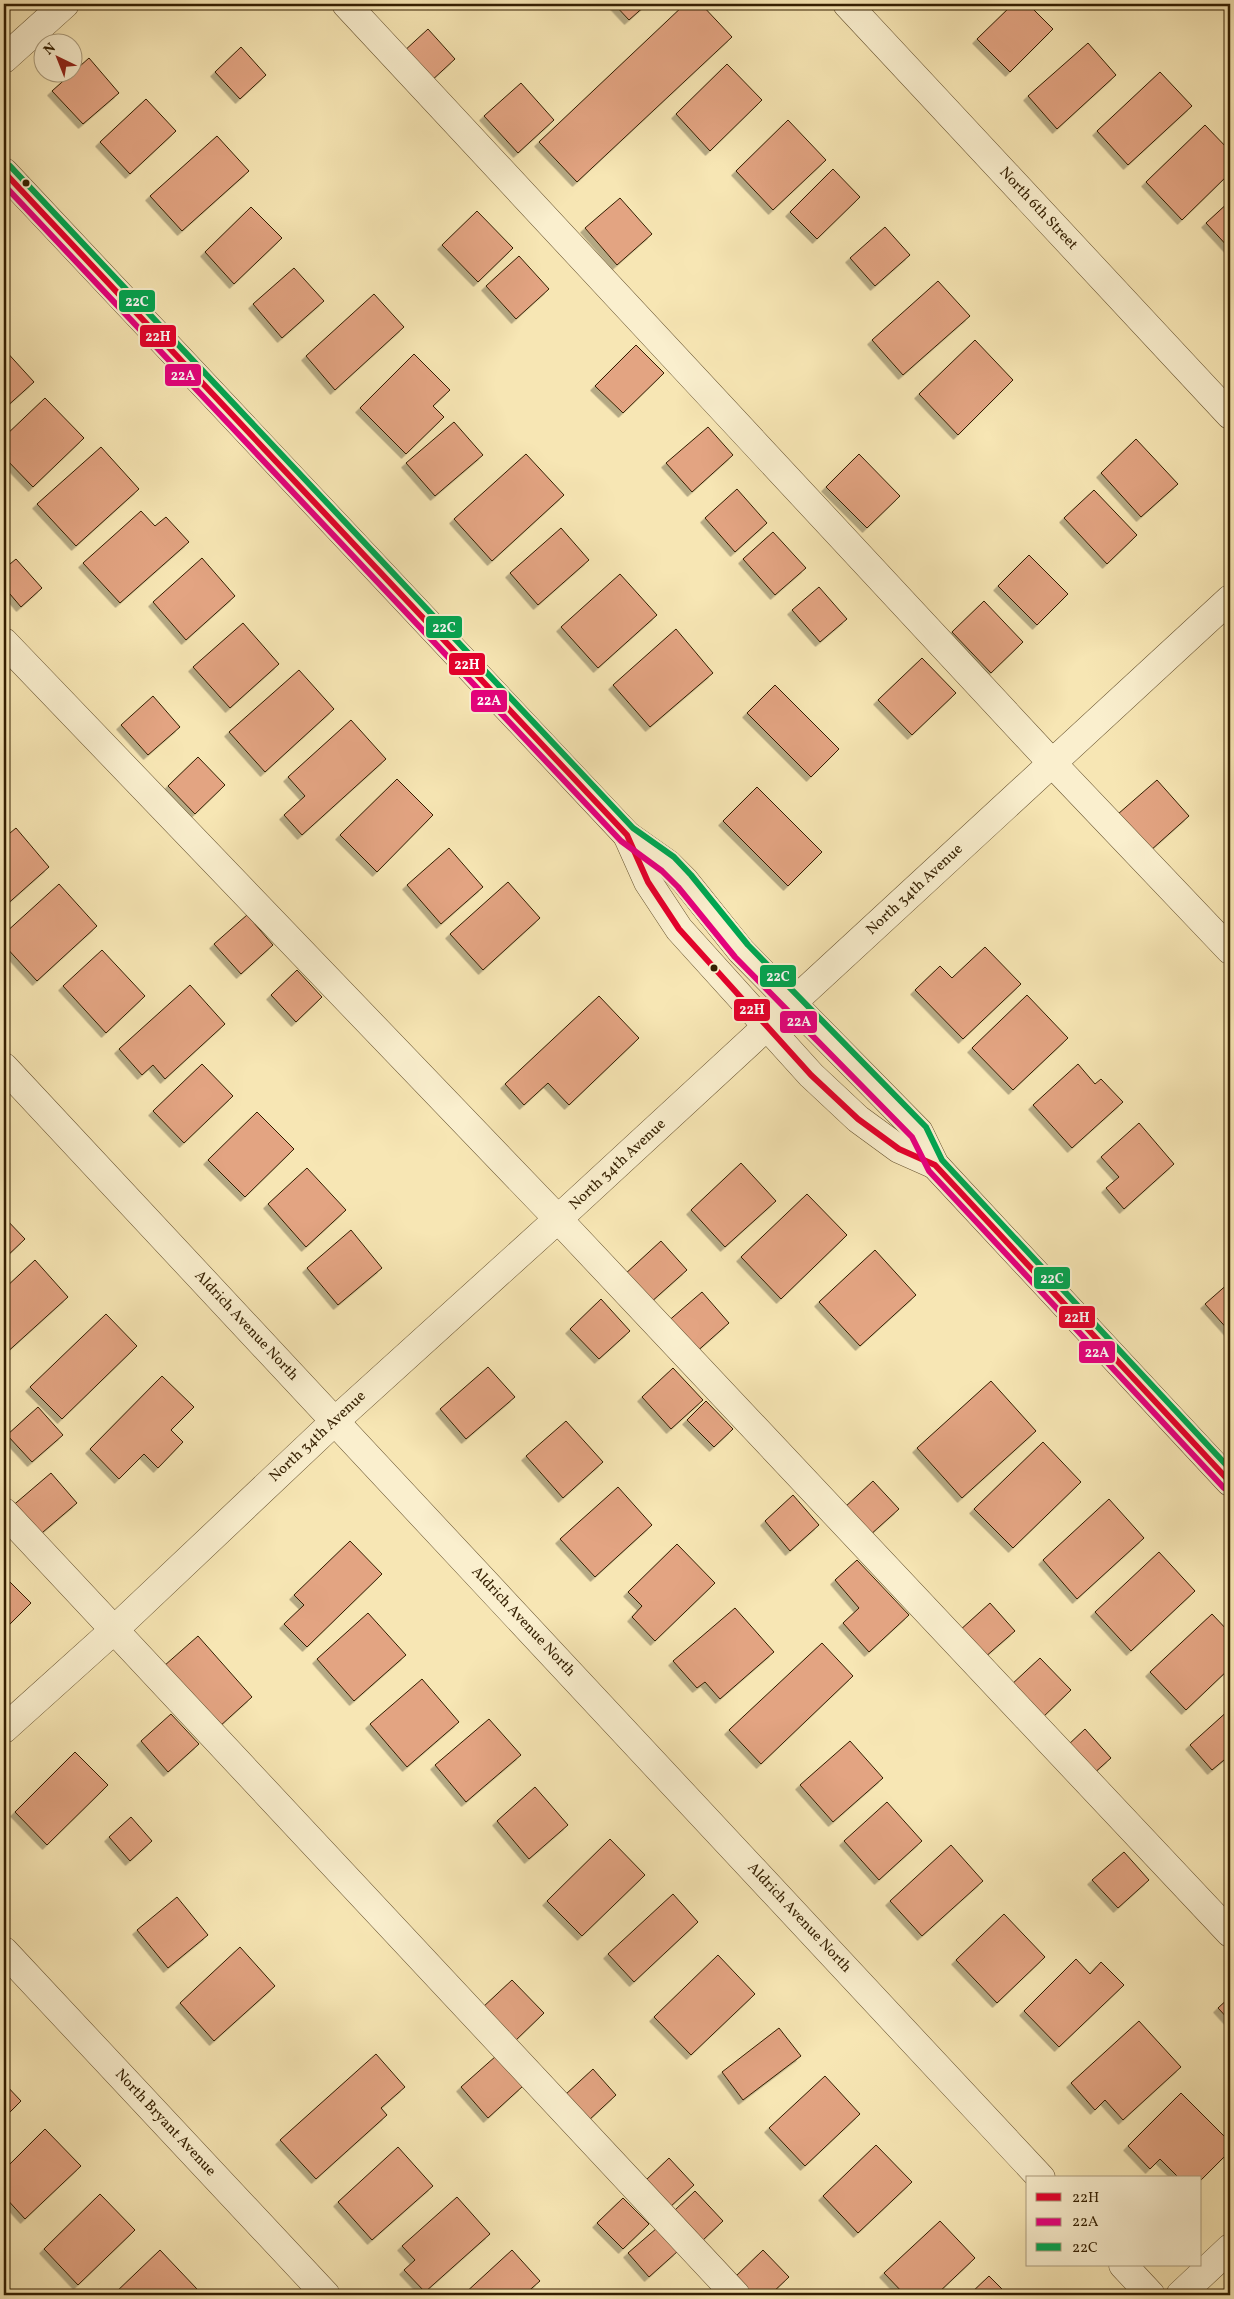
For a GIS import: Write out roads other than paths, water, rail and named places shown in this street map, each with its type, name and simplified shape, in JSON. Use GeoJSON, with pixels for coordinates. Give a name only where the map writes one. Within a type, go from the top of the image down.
{"type":"FeatureCollection","features":[{"type":"Feature","properties":{"kind":"street"},"geometry":{"type":"LineString","coordinates":[[4,60],[65,4]]}},
{"type":"Feature","properties":{"kind":"street"},"geometry":{"type":"LineString","coordinates":[[346,4],[1053,764],[1230,950]]}},
{"type":"Feature","properties":{"kind":"street","name":"North 6th Street"},"geometry":{"type":"LineString","coordinates":[[846,4],[1230,415]]}},
{"type":"Feature","properties":{"kind":"street"},"geometry":{"type":"LineString","coordinates":[[4,172],[627,835],[668,864],[685,881],[741,951],[919,1132],[935,1165],[1230,1482]]}},
{"type":"Feature","properties":{"kind":"street","name":"North 34th Avenue"},"geometry":{"type":"LineString","coordinates":[[4,1729],[114,1630],[335,1420],[558,1219],[1230,599]]}},
{"type":"Feature","properties":{"kind":"street"},"geometry":{"type":"LineString","coordinates":[[4,642],[558,1219],[1230,1934]]}},
{"type":"Feature","properties":{"kind":"street"},"geometry":{"type":"LineString","coordinates":[[627,835],[648,882],[679,929],[811,1075],[858,1119],[899,1149],[935,1165]]}},
{"type":"Feature","properties":{"kind":"street","name":"Aldrich Avenue North"},"geometry":{"type":"LineString","coordinates":[[4,1067],[1039,2176]]}},
{"type":"Feature","properties":{"kind":"street"},"geometry":{"type":"LineString","coordinates":[[4,1512],[736,2295]]}},
{"type":"Feature","properties":{"kind":"street","name":"North Bryant Avenue"},"geometry":{"type":"LineString","coordinates":[[4,1951],[326,2295]]}},
{"type":"Feature","properties":{"kind":"street"},"geometry":{"type":"LineString","coordinates":[[1180,2295],[1230,2248]]}},
{"type":"Feature","properties":{"kind":"street"},"geometry":{"type":"LineString","coordinates":[[1124,2266],[1151,2295]]}}]}
